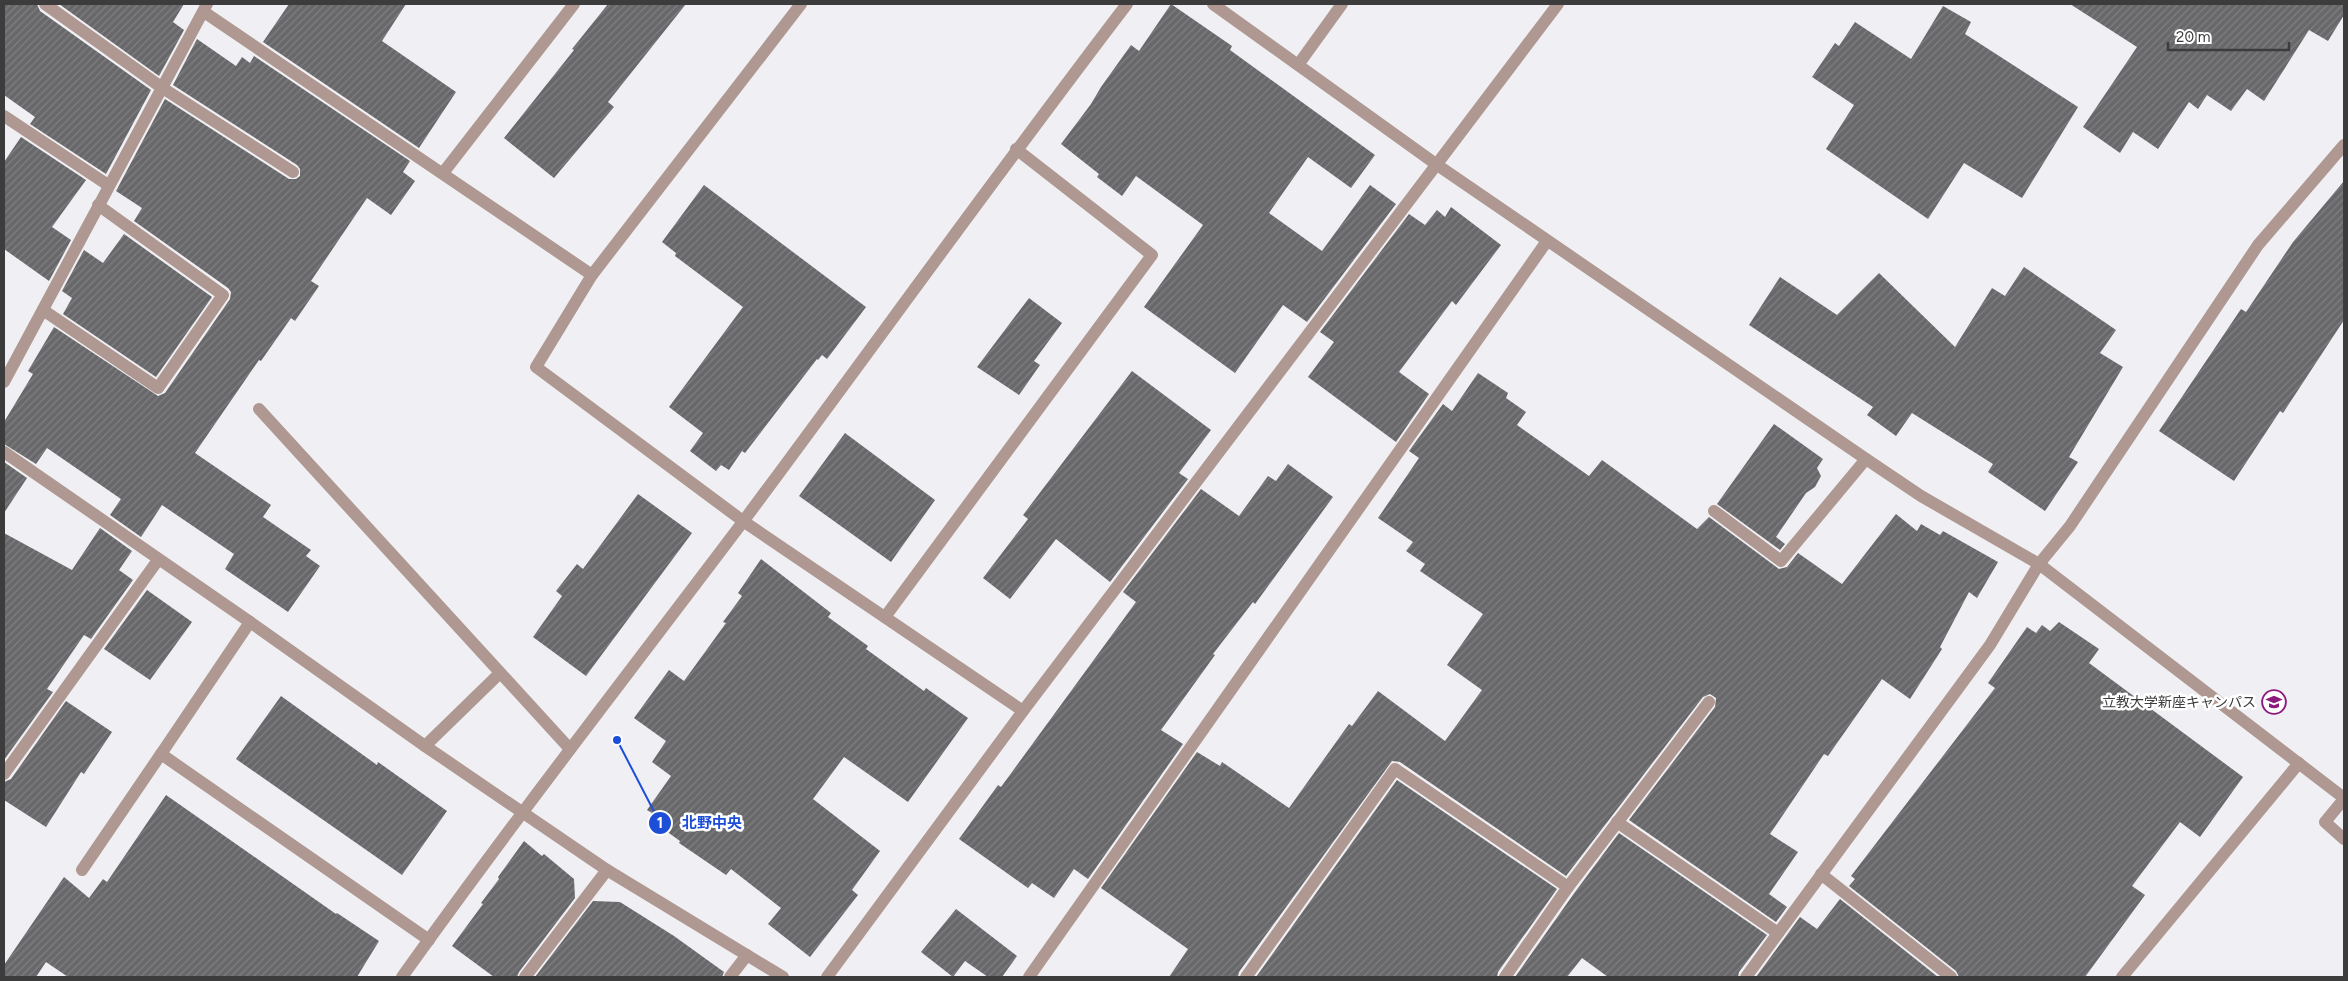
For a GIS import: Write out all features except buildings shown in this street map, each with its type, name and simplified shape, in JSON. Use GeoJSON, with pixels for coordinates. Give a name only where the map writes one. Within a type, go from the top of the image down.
{"type":"FeatureCollection","features":[{"type":"Feature","properties":{"kind":"street"},"geometry":{"type":"LineString","coordinates":[[45,4],[161,87],[294,172]]}},
{"type":"Feature","properties":{"kind":"street"},"geometry":{"type":"LineString","coordinates":[[443,173],[574,4]]}},
{"type":"Feature","properties":{"kind":"street"},"geometry":{"type":"LineString","coordinates":[[801,4],[592,275],[536,367],[743,521],[1022,711]]}},
{"type":"Feature","properties":{"kind":"street"},"geometry":{"type":"LineString","coordinates":[[402,977],[522,812],[743,521],[1016,149],[1127,4]]}},
{"type":"Feature","properties":{"kind":"street"},"geometry":{"type":"LineString","coordinates":[[1213,4],[1436,164],[1866,459],[1921,496],[2039,564],[2344,798],[2325,822],[2344,838]]}},
{"type":"Feature","properties":{"kind":"street"},"geometry":{"type":"LineString","coordinates":[[1298,66],[1342,4]]}},
{"type":"Feature","properties":{"kind":"street"},"geometry":{"type":"LineString","coordinates":[[827,977],[1022,711],[1558,4]]}},
{"type":"Feature","properties":{"kind":"street"},"geometry":{"type":"LineString","coordinates":[[4,382],[108,185],[205,8],[592,275]]}},
{"type":"Feature","properties":{"kind":"street"},"geometry":{"type":"LineString","coordinates":[[4,116],[108,185]]}},
{"type":"Feature","properties":{"kind":"street"},"geometry":{"type":"LineString","coordinates":[[1746,977],[1990,645],[2039,564],[2070,526],[2258,245],[2344,145]]}},
{"type":"Feature","properties":{"kind":"street"},"geometry":{"type":"LineString","coordinates":[[885,617],[1152,255],[1016,149]]}},
{"type":"Feature","properties":{"kind":"street"},"geometry":{"type":"LineString","coordinates":[[43,310],[158,388],[223,295],[98,205]]}},
{"type":"Feature","properties":{"kind":"street"},"geometry":{"type":"LineString","coordinates":[[1030,977],[1547,241]]}},
{"type":"Feature","properties":{"kind":"street"},"geometry":{"type":"LineString","coordinates":[[259,409],[570,749]]}},
{"type":"Feature","properties":{"kind":"street"},"geometry":{"type":"LineString","coordinates":[[4,452],[425,746],[607,870],[783,977]]}},
{"type":"Feature","properties":{"kind":"street"},"geometry":{"type":"LineString","coordinates":[[1714,511],[1781,561],[1866,459]]}},
{"type":"Feature","properties":{"kind":"street"},"geometry":{"type":"LineString","coordinates":[[4,774],[158,560]]}},
{"type":"Feature","properties":{"kind":"street"},"geometry":{"type":"LineString","coordinates":[[82,870],[250,622]]}},
{"type":"Feature","properties":{"kind":"street"},"geometry":{"type":"LineString","coordinates":[[425,746],[500,673]]}},
{"type":"Feature","properties":{"kind":"street"},"geometry":{"type":"LineString","coordinates":[[1505,977],[1568,888],[1709,702]]}},
{"type":"Feature","properties":{"kind":"street"},"geometry":{"type":"LineString","coordinates":[[161,754],[429,940]]}},
{"type":"Feature","properties":{"kind":"street"},"geometry":{"type":"LineString","coordinates":[[2122,977],[2299,763]]}},
{"type":"Feature","properties":{"kind":"street"},"geometry":{"type":"LineString","coordinates":[[1246,977],[1395,769],[1568,888]]}},
{"type":"Feature","properties":{"kind":"street"},"geometry":{"type":"LineString","coordinates":[[1618,822],[1778,933]]}},
{"type":"Feature","properties":{"kind":"street"},"geometry":{"type":"LineString","coordinates":[[525,977],[607,870]]}},
{"type":"Feature","properties":{"kind":"street"},"geometry":{"type":"LineString","coordinates":[[1821,874],[1951,977]]}},
{"type":"Feature","properties":{"kind":"street"},"geometry":{"type":"LineString","coordinates":[[730,977],[747,955]]}},
{"type":"Feature","properties":{"kind":"place","name":"立教大学新座キャンパス"},"geometry":{"type":"Point","coordinates":[2274,702]}},
{"type":"Feature","properties":{"kind":"place","name":"北野中央"},"geometry":{"type":"Point","coordinates":[617,740]}}]}
